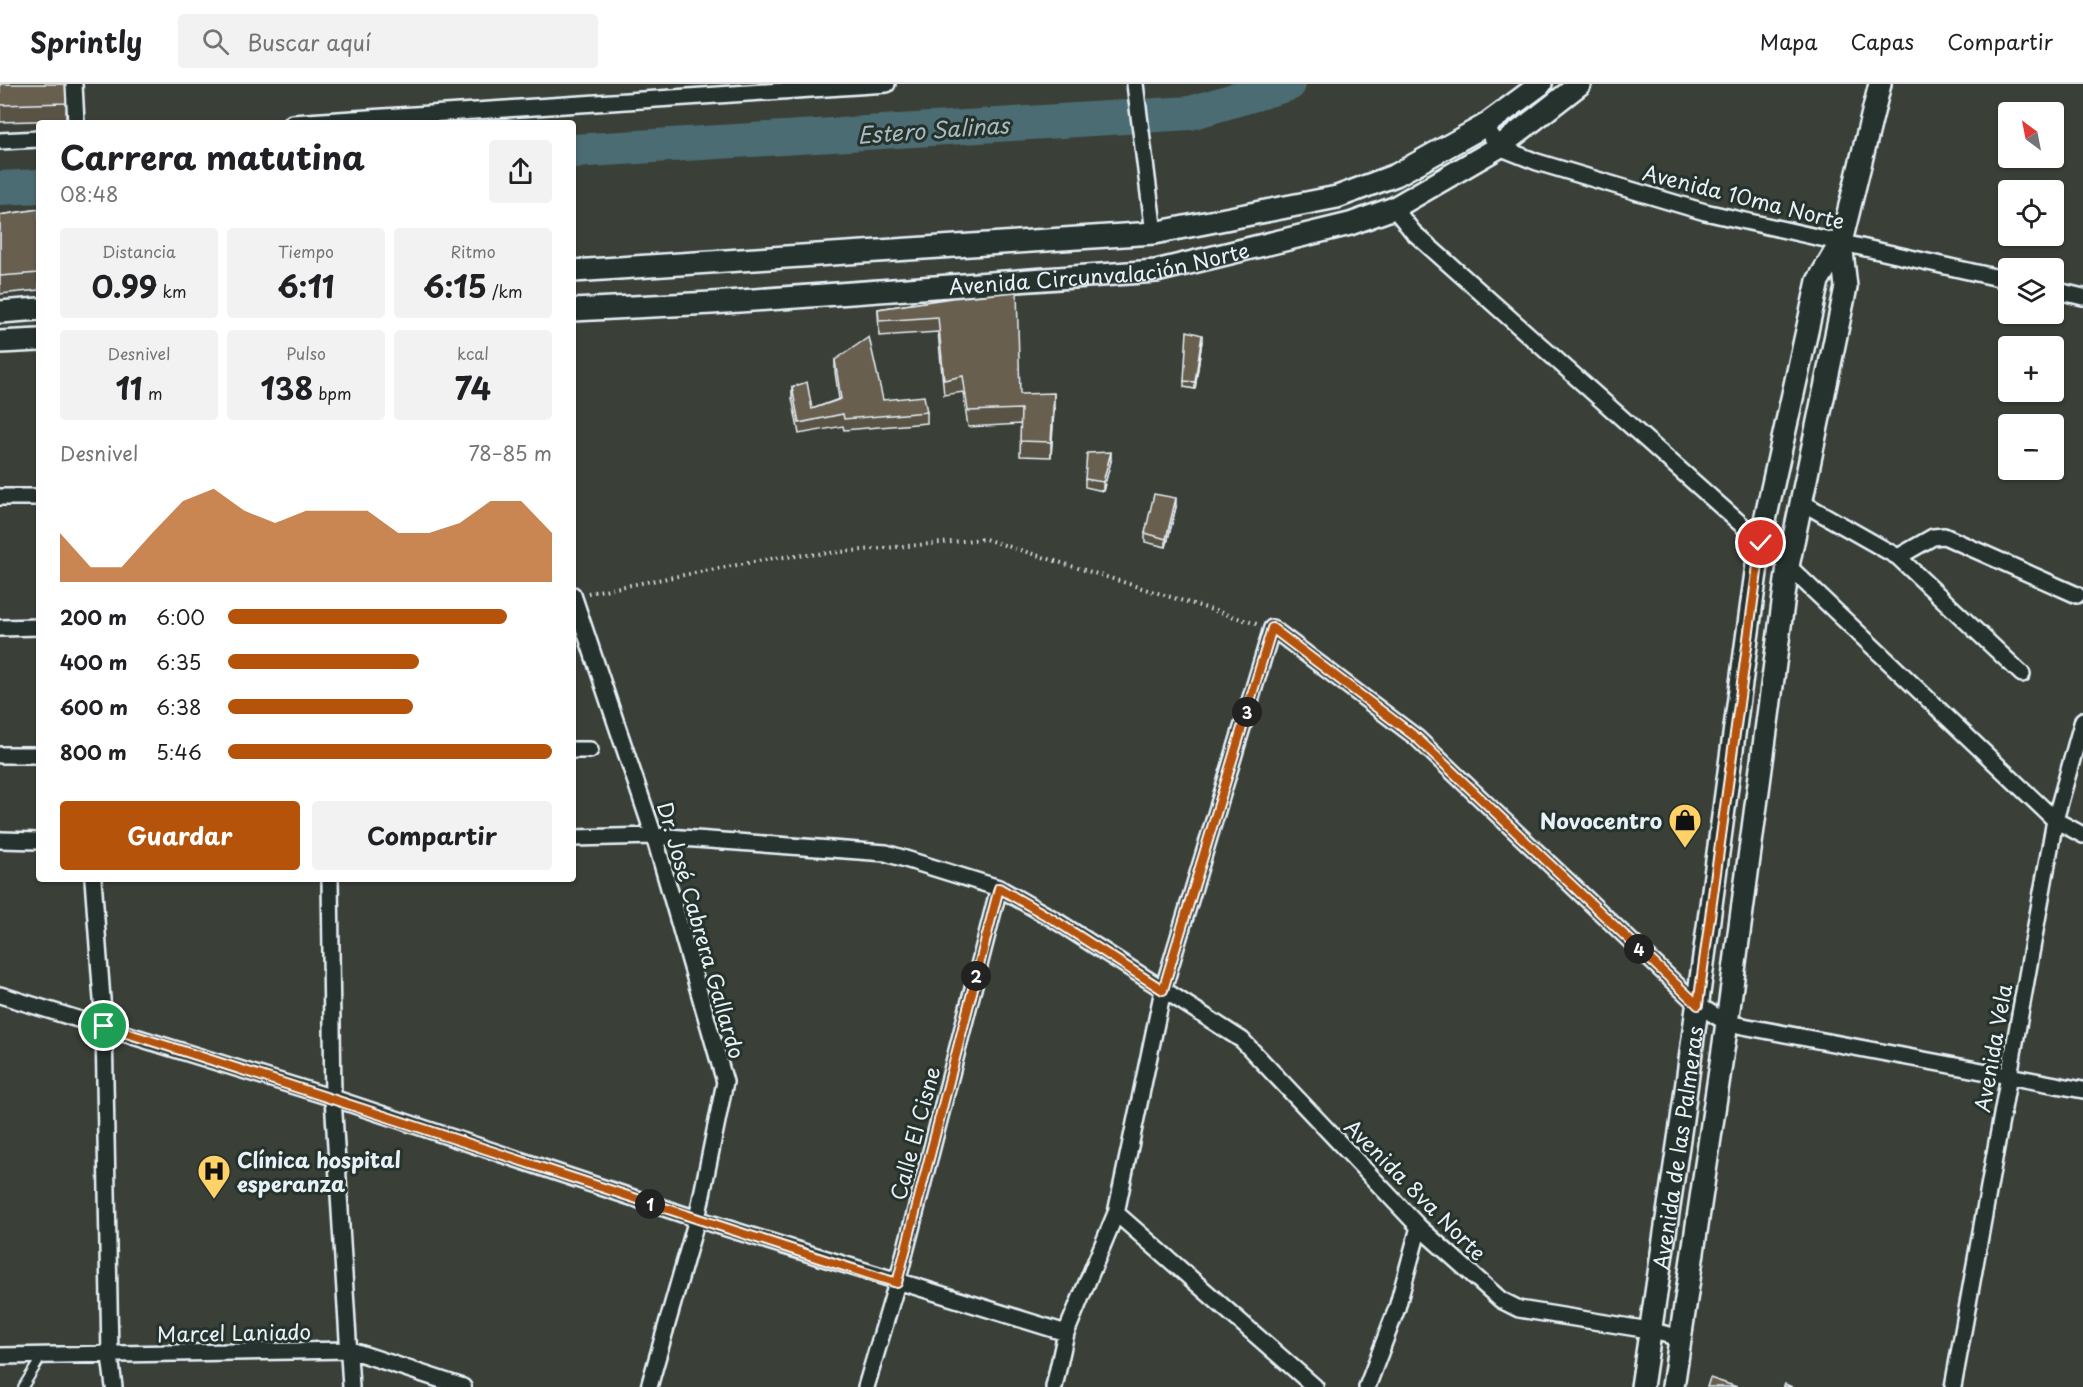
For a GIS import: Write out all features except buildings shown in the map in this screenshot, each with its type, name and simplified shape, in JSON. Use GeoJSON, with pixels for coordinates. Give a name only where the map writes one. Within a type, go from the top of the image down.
{"type":"FeatureCollection","features":[{"type":"Feature","properties":{"kind":"main road","name":"Avenida Circunvalación Norte"},"geometry":{"type":"LineString","coordinates":[[576,271],[1154,232],[1337,197],[1396,175],[1484,126],[1540,84]]}},
{"type":"Feature","properties":{"kind":"main road","name":"Avenida Circunvalación Norte"},"geometry":{"type":"LineString","coordinates":[[576,310],[747,301],[1156,272],[1350,224],[1394,208],[1499,147],[1580,84]]}},
{"type":"Feature","properties":{"kind":"main road","name":"Avenida de las Palmeras"},"geometry":{"type":"LineString","coordinates":[[1642,1387],[1698,1005],[1761,543],[1818,281],[1840,242],[1880,84]]}},
{"type":"Feature","properties":{"kind":"main road","name":"Avenida de las Palmeras"},"geometry":{"type":"LineString","coordinates":[[1673,1387],[1728,1023],[1788,566],[1846,287],[1840,242]]}},
{"type":"Feature","properties":{"kind":"main road"},"geometry":{"type":"LineString","coordinates":[[0,312],[36,309]]}},
{"type":"Feature","properties":{"kind":"main road"},"geometry":{"type":"LineString","coordinates":[[0,342],[36,340]]}},
{"type":"Feature","properties":{"kind":"street"},"geometry":{"type":"LineString","coordinates":[[74,84],[76,120]]}},
{"type":"Feature","properties":{"kind":"street"},"geometry":{"type":"LineString","coordinates":[[330,120],[710,90],[887,84]]}},
{"type":"Feature","properties":{"kind":"street"},"geometry":{"type":"LineString","coordinates":[[1135,84],[1154,232]]}},
{"type":"Feature","properties":{"kind":"street"},"geometry":{"type":"LineString","coordinates":[[1484,126],[1499,147]]}},
{"type":"Feature","properties":{"kind":"street"},"geometry":{"type":"LineString","coordinates":[[0,141],[36,139]]}},
{"type":"Feature","properties":{"kind":"street","name":"Avenida 10ma Norte"},"geometry":{"type":"LineString","coordinates":[[1499,147],[1537,162],[1706,212],[1998,278]]}},
{"type":"Feature","properties":{"kind":"street"},"geometry":{"type":"LineString","coordinates":[[1394,208],[1413,232],[1788,566],[2055,820],[2083,835]]}},
{"type":"Feature","properties":{"kind":"street"},"geometry":{"type":"LineString","coordinates":[[2064,292],[2083,297]]}},
{"type":"Feature","properties":{"kind":"street"},"geometry":{"type":"LineString","coordinates":[[0,497],[36,497]]}},
{"type":"Feature","properties":{"kind":"street"},"geometry":{"type":"LineString","coordinates":[[1802,502],[1898,557],[2022,674]]}},
{"type":"Feature","properties":{"kind":"street"},"geometry":{"type":"LineString","coordinates":[[1898,557],[1933,537],[1944,536],[2077,595]]}},
{"type":"Feature","properties":{"kind":"street","name":"Dr. José Cabrera Gallardo"},"geometry":{"type":"LineString","coordinates":[[576,605],[654,836],[725,1082],[696,1220],[649,1387]]}},
{"type":"Feature","properties":{"kind":"street"},"geometry":{"type":"LineString","coordinates":[[0,628],[36,627]]}},
{"type":"Feature","properties":{"kind":"street"},"geometry":{"type":"LineString","coordinates":[[1054,1387],[1066,1333],[1116,1213],[1163,990],[1272,628],[1417,738],[1698,1005],[1728,1023],[2083,1090]]}},
{"type":"Feature","properties":{"kind":"street","name":"Avenida Vela"},"geometry":{"type":"LineString","coordinates":[[1953,1387],[2055,820],[2083,720]]}},
{"type":"Feature","properties":{"kind":"street"},"geometry":{"type":"LineString","coordinates":[[576,750],[590,750]]}},
{"type":"Feature","properties":{"kind":"street"},"geometry":{"type":"LineString","coordinates":[[0,755],[36,755]]}},
{"type":"Feature","properties":{"kind":"street","name":"Avenida 8va Norte"},"geometry":{"type":"LineString","coordinates":[[576,838],[654,836],[886,853],[999,888],[1054,920],[1242,1040],[1419,1227],[1501,1300],[1519,1309],[1649,1330],[1680,1338]]}},
{"type":"Feature","properties":{"kind":"street"},"geometry":{"type":"LineString","coordinates":[[0,840],[36,841]]}},
{"type":"Feature","properties":{"kind":"street"},"geometry":{"type":"LineString","coordinates":[[93,882],[104,1026],[110,1356],[114,1387]]}},
{"type":"Feature","properties":{"kind":"street"},"geometry":{"type":"LineString","coordinates":[[330,882],[333,1098],[351,1387]]}},
{"type":"Feature","properties":{"kind":"street","name":"Calle El Cisne"},"geometry":{"type":"LineString","coordinates":[[866,1387],[897,1283],[999,888]]}},
{"type":"Feature","properties":{"kind":"street"},"geometry":{"type":"LineString","coordinates":[[0,995],[333,1098],[696,1220],[1066,1333]]}},
{"type":"Feature","properties":{"kind":"street"},"geometry":{"type":"LineString","coordinates":[[1116,1213],[1315,1387]]}},
{"type":"Feature","properties":{"kind":"street"},"geometry":{"type":"LineString","coordinates":[[1367,1387],[1397,1308],[1419,1227]]}},
{"type":"Feature","properties":{"kind":"street","name":"Marcel Laniado"},"geometry":{"type":"LineString","coordinates":[[0,1356],[110,1356],[350,1350],[463,1387]]}},
{"type":"Feature","properties":{"kind":"lane"},"geometry":{"type":"LineString","coordinates":[[23,1387],[42,1356]]}},
{"type":"Feature","properties":{"kind":"path"},"geometry":{"type":"LineString","coordinates":[[576,595],[774,558],[985,539],[1272,628]]}},
{"type":"Feature","properties":{"kind":"waterway","name":"Estero Salinas"},"geometry":{"type":"LineString","coordinates":[[576,151],[1190,113],[1289,84]]}},
{"type":"Feature","properties":{"kind":"waterway","name":"Estero Salinas"},"geometry":{"type":"LineString","coordinates":[[0,188],[36,186]]}},
{"type":"Feature","properties":{"kind":"place","name":"Novocentro"},"geometry":{"type":"Point","coordinates":[1685,849]}},
{"type":"Feature","properties":{"kind":"place","name":"Clínica hospital esperanza"},"geometry":{"type":"Point","coordinates":[214,1200]}},
{"type":"Feature","properties":{"kind":"route"},"geometry":{"type":"LineString","coordinates":[[104,1026],[333,1098],[696,1220],[897,1283],[999,888],[1054,920],[1163,990],[1272,628],[1417,738],[1698,1005],[1761,543]]}}]}
